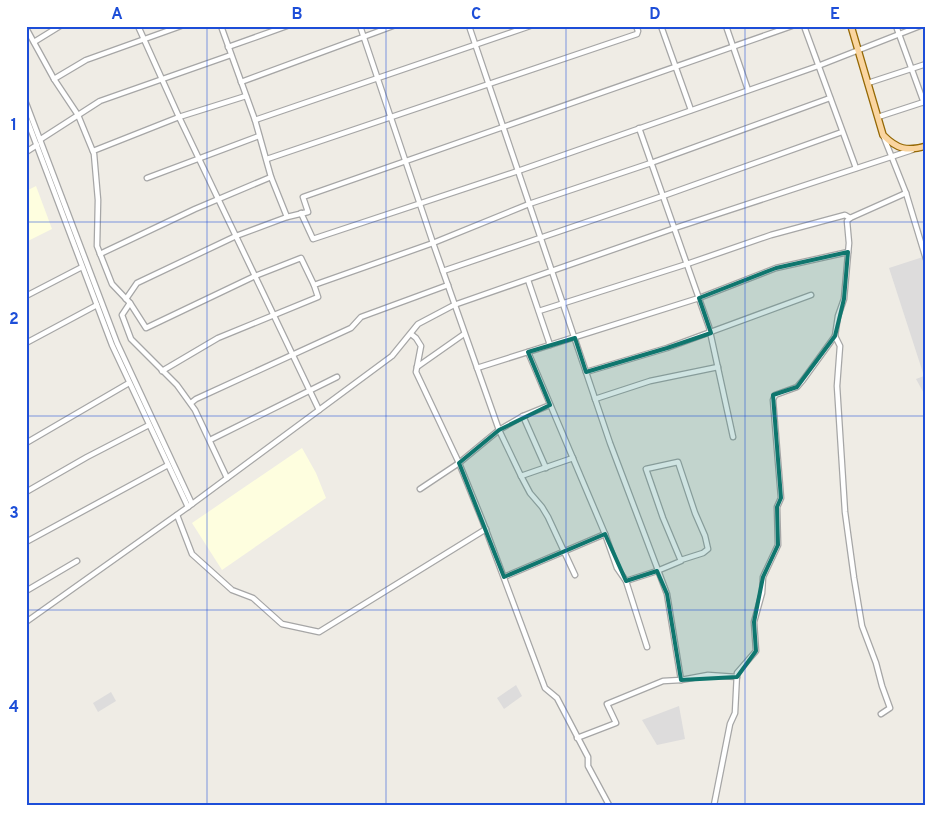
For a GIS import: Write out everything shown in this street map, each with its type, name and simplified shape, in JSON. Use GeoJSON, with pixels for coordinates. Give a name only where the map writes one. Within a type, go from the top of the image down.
{"type":"FeatureCollection","features":[{"type":"Feature","properties":{"kind":"main road"},"geometry":{"type":"LineString","coordinates":[[851,26],[860,50],[883,135],[902,148],[912,150],[926,146]]}},
{"type":"Feature","properties":{"kind":"street"},"geometry":{"type":"LineString","coordinates":[[34,42],[60,26]]}},
{"type":"Feature","properties":{"kind":"street"},"geometry":{"type":"LineString","coordinates":[[138,26],[318,410]]}},
{"type":"Feature","properties":{"kind":"street"},"geometry":{"type":"LineString","coordinates":[[54,79],[86,60],[181,26]]}},
{"type":"Feature","properties":{"kind":"street"},"geometry":{"type":"LineString","coordinates":[[222,26],[255,120],[271,177],[287,217]]}},
{"type":"Feature","properties":{"kind":"street"},"geometry":{"type":"LineString","coordinates":[[228,47],[287,26]]}},
{"type":"Feature","properties":{"kind":"street"},"geometry":{"type":"LineString","coordinates":[[360,26],[454,305],[499,430],[530,493],[542,507],[575,575]]}},
{"type":"Feature","properties":{"kind":"street"},"geometry":{"type":"LineString","coordinates":[[241,82],[393,26]]}},
{"type":"Feature","properties":{"kind":"street"},"geometry":{"type":"LineString","coordinates":[[469,26],[595,399],[667,594],[681,680]]}},
{"type":"Feature","properties":{"kind":"street"},"geometry":{"type":"LineString","coordinates":[[255,120],[530,26]]}},
{"type":"Feature","properties":{"kind":"street"},"geometry":{"type":"LineString","coordinates":[[267,160],[637,34],[636,26]]}},
{"type":"Feature","properties":{"kind":"street"},"geometry":{"type":"LineString","coordinates":[[661,26],[691,110]]}},
{"type":"Feature","properties":{"kind":"street"},"geometry":{"type":"LineString","coordinates":[[726,26],[748,90]]}},
{"type":"Feature","properties":{"kind":"street"},"geometry":{"type":"LineString","coordinates":[[227,478],[191,403],[177,385],[131,339],[122,315],[137,283],[236,236],[287,217],[308,212],[303,197],[792,26]]}},
{"type":"Feature","properties":{"kind":"street"},"geometry":{"type":"LineString","coordinates":[[804,26],[856,168]]}},
{"type":"Feature","properties":{"kind":"street"},"geometry":{"type":"LineString","coordinates":[[878,117],[925,102],[896,26]]}},
{"type":"Feature","properties":{"kind":"street"},"geometry":{"type":"LineString","coordinates":[[301,213],[313,239],[518,171],[818,66],[920,26]]}},
{"type":"Feature","properties":{"kind":"street"},"geometry":{"type":"LineString","coordinates":[[26,28],[54,79],[78,115],[93,151],[98,200],[97,246],[112,284],[128,301],[146,328],[255,276],[300,258],[314,286],[318,297],[218,338],[162,371]]}},
{"type":"Feature","properties":{"kind":"street"},"geometry":{"type":"LineString","coordinates":[[41,139],[100,102],[162,78],[231,55]]}},
{"type":"Feature","properties":{"kind":"street"},"geometry":{"type":"LineString","coordinates":[[868,83],[926,64]]}},
{"type":"Feature","properties":{"kind":"street"},"geometry":{"type":"LineString","coordinates":[[93,151],[179,117],[246,96]]}},
{"type":"Feature","properties":{"kind":"street"},"geometry":{"type":"LineString","coordinates":[[314,286],[433,243],[529,204],[651,163],[830,98]]}},
{"type":"Feature","properties":{"kind":"street"},"geometry":{"type":"LineString","coordinates":[[26,103],[117,343],[190,505]]}},
{"type":"Feature","properties":{"kind":"street"},"geometry":{"type":"LineString","coordinates":[[26,118],[112,345],[168,465],[190,505]]}},
{"type":"Feature","properties":{"kind":"street"},"geometry":{"type":"LineString","coordinates":[[639,128],[710,334],[733,437]]}},
{"type":"Feature","properties":{"kind":"street"},"geometry":{"type":"LineString","coordinates":[[443,271],[663,196],[842,132]]}},
{"type":"Feature","properties":{"kind":"street"},"geometry":{"type":"LineString","coordinates":[[883,135],[885,144],[893,157],[906,192],[926,259]]}},
{"type":"Feature","properties":{"kind":"street"},"geometry":{"type":"LineString","coordinates":[[147,178],[259,136]]}},
{"type":"Feature","properties":{"kind":"street"},"geometry":{"type":"LineString","coordinates":[[26,152],[37,145]]}},
{"type":"Feature","properties":{"kind":"street"},"geometry":{"type":"LineString","coordinates":[[26,622],[178,515],[392,356],[418,324],[454,305],[675,228],[912,150]]}},
{"type":"Feature","properties":{"kind":"street"},"geometry":{"type":"LineString","coordinates":[[100,254],[218,199],[271,177]]}},
{"type":"Feature","properties":{"kind":"street"},"geometry":{"type":"LineString","coordinates":[[714,805],[730,724],[735,713],[737,673],[756,651],[754,622],[762,593],[763,578],[778,545],[777,507],[781,498],[773,400],[775,395],[797,387],[835,336],[838,316],[844,299],[848,252],[847,221],[906,192]]}},
{"type":"Feature","properties":{"kind":"street"},"geometry":{"type":"LineString","coordinates":[[538,312],[687,264],[772,234],[824,219],[845,215],[850,218]]}},
{"type":"Feature","properties":{"kind":"street"},"geometry":{"type":"LineString","coordinates":[[477,368],[699,298],[776,268],[848,252]]}},
{"type":"Feature","properties":{"kind":"street"},"geometry":{"type":"LineString","coordinates":[[26,296],[82,267]]}},
{"type":"Feature","properties":{"kind":"street"},"geometry":{"type":"LineString","coordinates":[[528,280],[550,345]]}},
{"type":"Feature","properties":{"kind":"street"},"geometry":{"type":"LineString","coordinates":[[191,403],[350,328],[361,316],[448,286]]}},
{"type":"Feature","properties":{"kind":"street"},"geometry":{"type":"LineString","coordinates":[[586,372],[710,334],[811,295]]}},
{"type":"Feature","properties":{"kind":"street"},"geometry":{"type":"LineString","coordinates":[[26,343],[96,305]]}},
{"type":"Feature","properties":{"kind":"street"},"geometry":{"type":"LineString","coordinates":[[411,334],[421,346],[416,372],[459,463],[546,688],[557,698],[588,756],[588,766],[608,805]]}},
{"type":"Feature","properties":{"kind":"street"},"geometry":{"type":"LineString","coordinates":[[417,367],[464,334]]}},
{"type":"Feature","properties":{"kind":"street"},"geometry":{"type":"LineString","coordinates":[[835,336],[840,346],[837,386],[845,512],[862,626],[890,708],[881,714]]}},
{"type":"Feature","properties":{"kind":"street"},"geometry":{"type":"LineString","coordinates":[[528,352],[606,534],[618,568],[626,581],[647,647]]}},
{"type":"Feature","properties":{"kind":"street"},"geometry":{"type":"LineString","coordinates":[[595,399],[650,381],[718,367]]}},
{"type":"Feature","properties":{"kind":"street"},"geometry":{"type":"LineString","coordinates":[[210,440],[337,378]]}},
{"type":"Feature","properties":{"kind":"street"},"geometry":{"type":"LineString","coordinates":[[26,443],[129,383]]}},
{"type":"Feature","properties":{"kind":"street"},"geometry":{"type":"LineString","coordinates":[[420,488],[459,463],[499,430],[522,416],[550,405]]}},
{"type":"Feature","properties":{"kind":"street"},"geometry":{"type":"LineString","coordinates":[[522,416],[546,468]]}},
{"type":"Feature","properties":{"kind":"street"},"geometry":{"type":"LineString","coordinates":[[26,492],[87,457],[149,425]]}},
{"type":"Feature","properties":{"kind":"street"},"geometry":{"type":"LineString","coordinates":[[521,476],[573,458]]}},
{"type":"Feature","properties":{"kind":"street"},"geometry":{"type":"LineString","coordinates":[[626,581],[657,571],[703,553],[708,549],[678,462],[646,470],[662,518],[681,560]]}},
{"type":"Feature","properties":{"kind":"street"},"geometry":{"type":"LineString","coordinates":[[26,542],[168,465]]}},
{"type":"Feature","properties":{"kind":"street"},"geometry":{"type":"LineString","coordinates":[[178,515],[192,554],[232,590],[252,598],[282,624],[319,632],[486,529]]}},
{"type":"Feature","properties":{"kind":"street"},"geometry":{"type":"LineString","coordinates":[[504,577],[564,550],[606,534]]}},
{"type":"Feature","properties":{"kind":"street"},"geometry":{"type":"LineString","coordinates":[[26,591],[77,561]]}},
{"type":"Feature","properties":{"kind":"street"},"geometry":{"type":"LineString","coordinates":[[577,738],[616,723],[607,704],[662,681],[708,675],[737,676]]}},
{"type":"Feature","properties":{"kind":"highlighted area"},"geometry":{"type":"Polygon","coordinates":[[[848,252],[844,299],[835,336],[797,387],[773,395],[781,498],[777,507],[778,545],[763,577],[754,622],[756,651],[737,677],[681,680],[667,594],[657,571],[626,581],[605,534],[504,577],[459,463],[499,430],[550,405],[528,352],[575,338],[586,372],[667,348],[711,333],[699,298],[776,268],[848,252]]]}},
{"type":"Feature","properties":{"kind":"shaded area"},"geometry":{"type":"Polygon","coordinates":[[[36,186],[52,229],[26,242],[26,191],[36,186]]]}},
{"type":"Feature","properties":{"kind":"shaded area"},"geometry":{"type":"Polygon","coordinates":[[[926,256],[926,397],[916,379],[924,376],[889,268],[926,256]]]}},
{"type":"Feature","properties":{"kind":"shaded area"},"geometry":{"type":"Polygon","coordinates":[[[302,448],[316,473],[326,498],[222,570],[192,523],[302,448]]]}},
{"type":"Feature","properties":{"kind":"shaded area"},"geometry":{"type":"Polygon","coordinates":[[[516,685],[522,696],[504,709],[497,698],[516,685]]]}},
{"type":"Feature","properties":{"kind":"shaded area"},"geometry":{"type":"Polygon","coordinates":[[[111,692],[116,701],[98,712],[93,703],[111,692]]]}},
{"type":"Feature","properties":{"kind":"shaded area"},"geometry":{"type":"Polygon","coordinates":[[[679,706],[685,739],[657,745],[642,720],[679,706]]]}}]}
